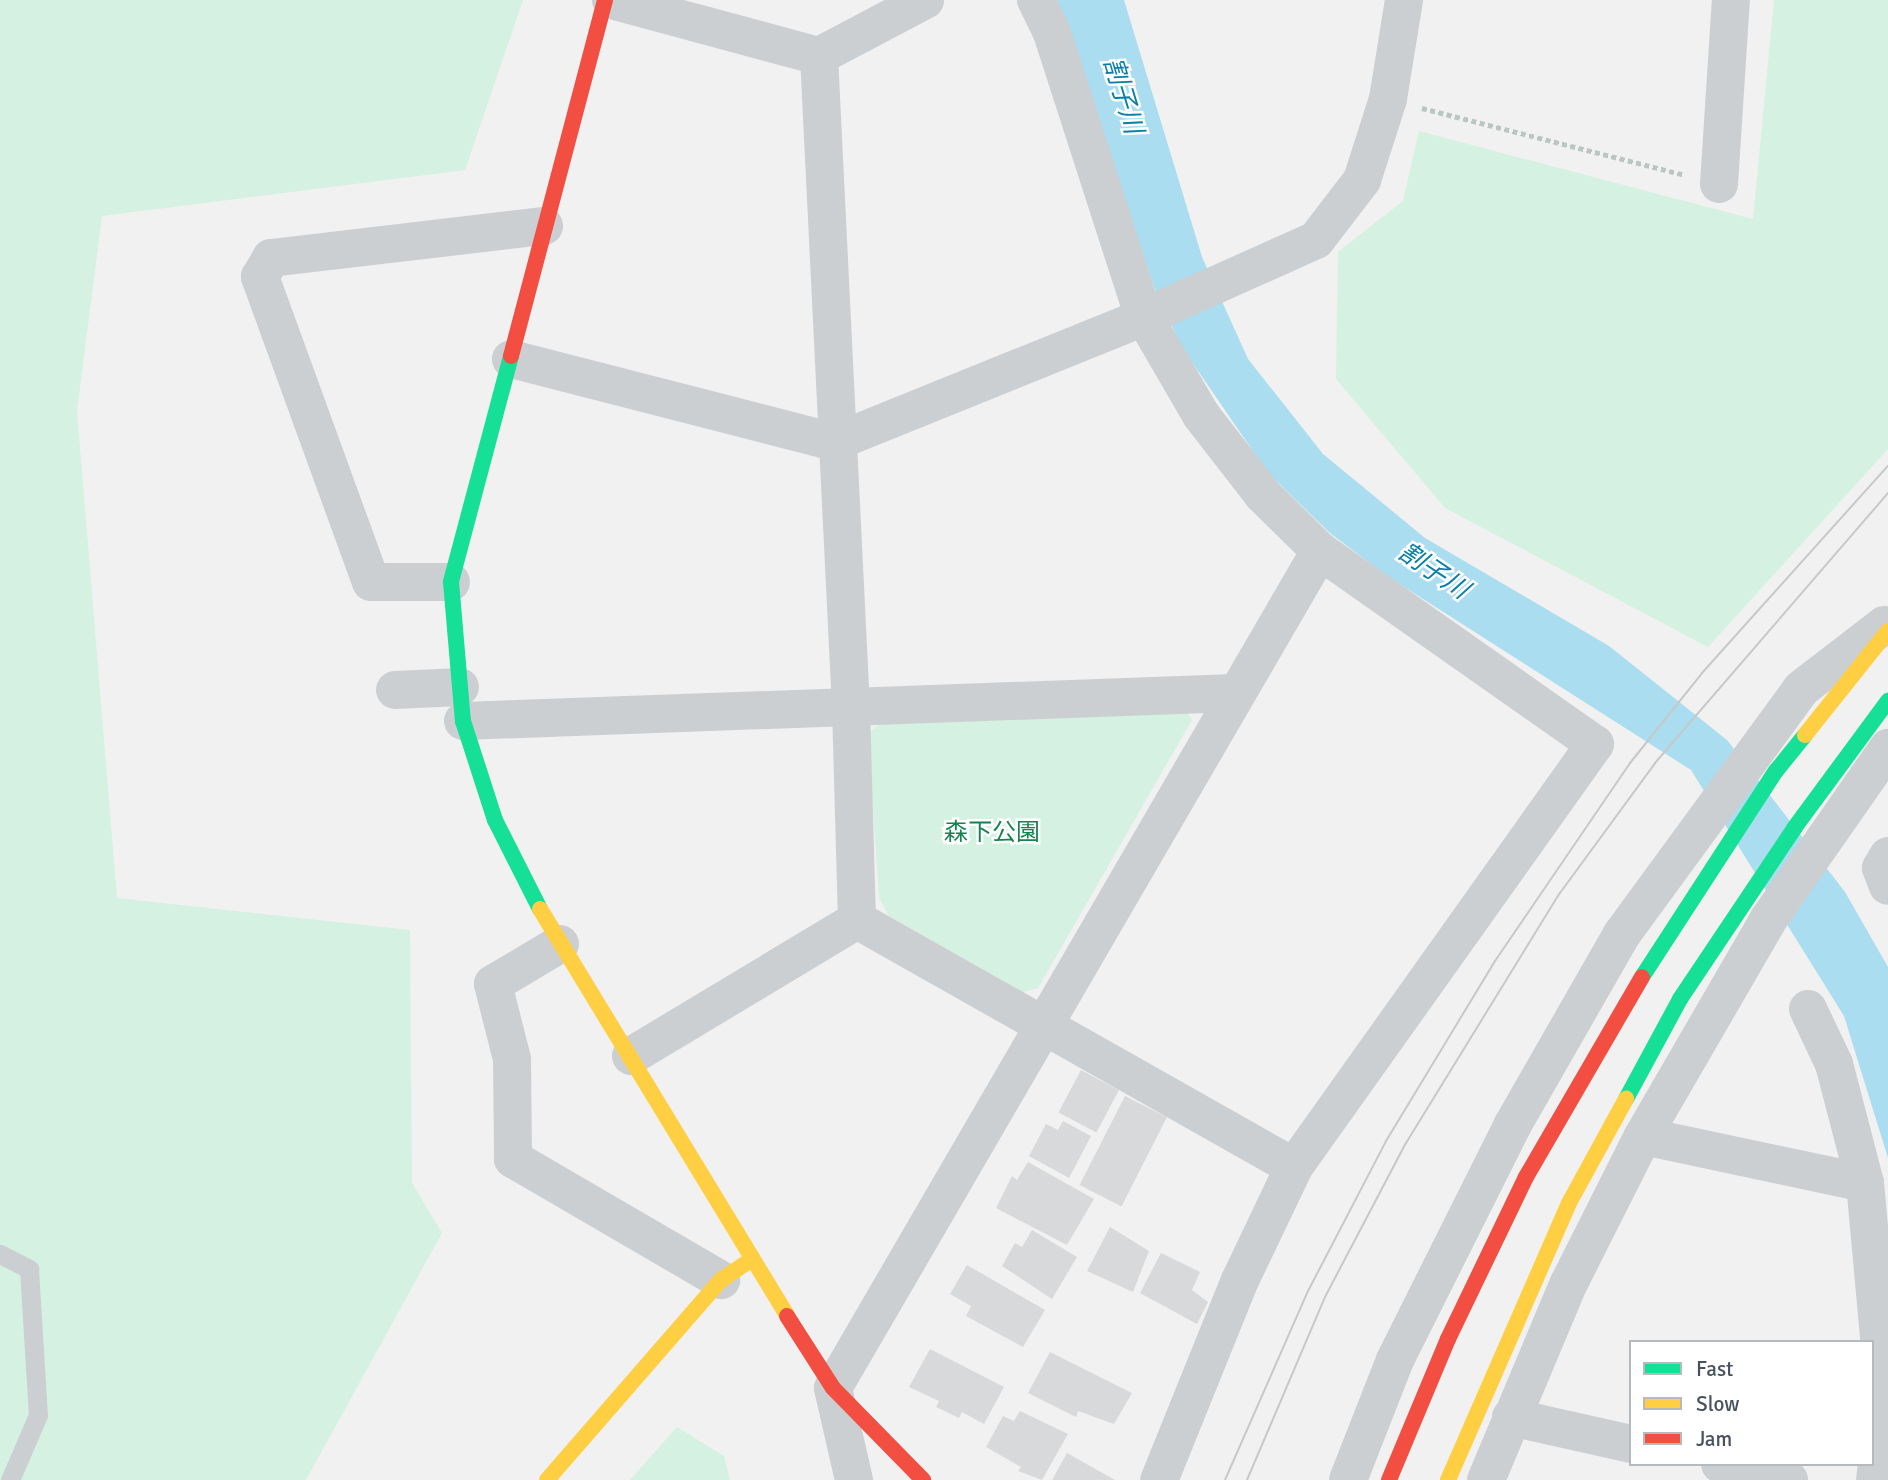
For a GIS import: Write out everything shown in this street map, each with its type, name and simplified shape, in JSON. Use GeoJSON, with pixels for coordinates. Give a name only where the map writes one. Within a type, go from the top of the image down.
{"type":"FeatureCollection","features":[{"type":"Feature","properties":{"kind":"street"},"geometry":{"type":"LineString","coordinates":[[605,0],[451,582],[462,704],[495,820],[560,944],[631,1056],[736,1270],[833,1388],[923,1480]]}},
{"type":"Feature","properties":{"kind":"street"},"geometry":{"type":"LineString","coordinates":[[611,0],[819,56],[925,0]]}},
{"type":"Feature","properties":{"kind":"street"},"geometry":{"type":"LineString","coordinates":[[1036,0],[1052,33],[1201,415],[1263,495],[1320,551],[1595,744],[1294,1167],[1240,1280],[1159,1480]]}},
{"type":"Feature","properties":{"kind":"street"},"geometry":{"type":"LineString","coordinates":[[511,359],[835,442],[1160,310],[1316,240],[1362,180],[1388,99],[1404,0]]}},
{"type":"Feature","properties":{"kind":"street"},"geometry":{"type":"LineString","coordinates":[[1719,184],[1731,0]]}},
{"type":"Feature","properties":{"kind":"street"},"geometry":{"type":"LineString","coordinates":[[819,56],[835,442],[851,707],[857,920]]}},
{"type":"Feature","properties":{"kind":"street"},"geometry":{"type":"LineString","coordinates":[[451,582],[371,582],[260,276],[271,258],[544,226]]}},
{"type":"Feature","properties":{"kind":"street"},"geometry":{"type":"LineString","coordinates":[[854,1480],[833,1388],[1234,693],[1320,551]]}},
{"type":"Feature","properties":{"kind":"street"},"geometry":{"type":"LineString","coordinates":[[1348,1480],[1395,1360],[1513,1126],[1622,934],[1801,689],[1888,622]]}},
{"type":"Feature","properties":{"kind":"street"},"geometry":{"type":"LineString","coordinates":[[1389,1480],[1448,1339],[1526,1177],[1712,867],[1776,771],[1888,631]]}},
{"type":"Feature","properties":{"kind":"street"},"geometry":{"type":"LineString","coordinates":[[395,690],[462,704],[851,707],[1234,693]]}},
{"type":"Feature","properties":{"kind":"street"},"geometry":{"type":"LineString","coordinates":[[1448,1480],[1569,1203],[1680,999],[1795,827],[1888,702]]}},
{"type":"Feature","properties":{"kind":"street"},"geometry":{"type":"LineString","coordinates":[[1486,1480],[1569,1283],[1643,1136],[1768,919],[1832,824],[1888,748]]}},
{"type":"Feature","properties":{"kind":"street"},"geometry":{"type":"LineString","coordinates":[[1888,856],[1881,868],[1888,886]]}},
{"type":"Feature","properties":{"kind":"street"},"geometry":{"type":"LineString","coordinates":[[857,920],[1043,1028],[1294,1167]]}},
{"type":"Feature","properties":{"kind":"street"},"geometry":{"type":"LineString","coordinates":[[631,1056],[857,920]]}},
{"type":"Feature","properties":{"kind":"street"},"geometry":{"type":"LineString","coordinates":[[560,944],[493,984],[512,1059],[513,1159],[736,1270]]}},
{"type":"Feature","properties":{"kind":"street"},"geometry":{"type":"LineString","coordinates":[[1808,1009],[1834,1063],[1865,1183],[1881,1374],[1882,1423],[1875,1480]]}},
{"type":"Feature","properties":{"kind":"street"},"geometry":{"type":"LineString","coordinates":[[1643,1136],[1865,1183]]}},
{"type":"Feature","properties":{"kind":"street"},"geometry":{"type":"LineString","coordinates":[[547,1480],[736,1270]]}},
{"type":"Feature","properties":{"kind":"street"},"geometry":{"type":"LineString","coordinates":[[1511,1417],[1629,1444]]}},
{"type":"Feature","properties":{"kind":"street"},"geometry":{"type":"LineString","coordinates":[[1729,1466],[1789,1480]]}},
{"type":"Feature","properties":{"kind":"lane"},"geometry":{"type":"LineString","coordinates":[[0,1254],[29,1269],[38,1415],[10,1480]]}},
{"type":"Feature","properties":{"kind":"path"},"geometry":{"type":"LineString","coordinates":[[1388,99],[1719,184]]}},
{"type":"Feature","properties":{"kind":"green space"},"geometry":{"type":"Polygon","coordinates":[[[0,0],[523,0],[465,170],[102,216],[77,411],[117,898],[410,930],[412,1183],[442,1233],[306,1480],[0,1480],[0,0]]]}},
{"type":"Feature","properties":{"kind":"green space"},"geometry":{"type":"Polygon","coordinates":[[[1774,0],[1888,0],[1888,449],[1708,647],[1445,508],[1336,379],[1338,252],[1403,201],[1419,131],[1753,219],[1774,0]]]}},
{"type":"Feature","properties":{"kind":"green space","name":"森下公園"},"geometry":{"type":"Polygon","coordinates":[[[1184,706],[1192,720],[1038,988],[1023,992],[889,916],[879,898],[868,734],[882,722],[1184,706]]]}},
{"type":"Feature","properties":{"kind":"green space"},"geometry":{"type":"Polygon","coordinates":[[[677,1427],[724,1456],[730,1480],[630,1480],[677,1427]]]}},
{"type":"Feature","properties":{"kind":"water","name":"割子川"},"geometry":{"type":"Polygon","coordinates":[[[1057,0],[1124,0],[1202,257],[1248,359],[1323,454],[1425,538],[1609,646],[1727,740],[1845,892],[1888,967],[1888,1158],[1844,1016],[1691,770],[1387,576],[1330,533],[1268,473],[1181,346],[1154,287],[1057,0]]]}},
{"type":"Feature","properties":{"kind":"building"},"geometry":{"type":"Polygon","coordinates":[[[1081,1070],[1119,1090],[1096,1133],[1058,1112],[1081,1070]]]}},
{"type":"Feature","properties":{"kind":"building"},"geometry":{"type":"Polygon","coordinates":[[[1125,1096],[1167,1117],[1121,1206],[1080,1185],[1125,1096]]]}},
{"type":"Feature","properties":{"kind":"building"},"geometry":{"type":"Polygon","coordinates":[[[1063,1121],[1091,1136],[1069,1178],[1029,1156],[1046,1124],[1058,1130],[1063,1121]]]}},
{"type":"Feature","properties":{"kind":"building"},"geometry":{"type":"Polygon","coordinates":[[[1028,1162],[1094,1199],[1067,1245],[996,1208],[1012,1176],[1017,1180],[1028,1162]]]}},
{"type":"Feature","properties":{"kind":"building"},"geometry":{"type":"Polygon","coordinates":[[[1110,1227],[1149,1251],[1133,1292],[1087,1271],[1110,1227]]]}},
{"type":"Feature","properties":{"kind":"building"},"geometry":{"type":"Polygon","coordinates":[[[1032,1230],[1077,1257],[1052,1299],[1002,1266],[1015,1243],[1022,1247],[1032,1230]]]}},
{"type":"Feature","properties":{"kind":"building"},"geometry":{"type":"Polygon","coordinates":[[[1161,1253],[1200,1272],[1192,1290],[1208,1302],[1197,1324],[1140,1293],[1161,1253]]]}},
{"type":"Feature","properties":{"kind":"building"},"geometry":{"type":"Polygon","coordinates":[[[967,1265],[1045,1310],[1023,1347],[966,1316],[971,1306],[950,1294],[967,1265]]]}},
{"type":"Feature","properties":{"kind":"building"},"geometry":{"type":"Polygon","coordinates":[[[930,1349],[1004,1387],[984,1424],[962,1412],[959,1418],[936,1407],[939,1401],[909,1387],[930,1349]]]}},
{"type":"Feature","properties":{"kind":"building"},"geometry":{"type":"Polygon","coordinates":[[[1050,1352],[1132,1393],[1114,1424],[1078,1411],[1076,1417],[1028,1393],[1050,1352]]]}},
{"type":"Feature","properties":{"kind":"building"},"geometry":{"type":"Polygon","coordinates":[[[1020,1411],[1068,1434],[1042,1480],[1018,1471],[1021,1467],[986,1447],[1003,1416],[1014,1421],[1020,1411]]]}},
{"type":"Feature","properties":{"kind":"building"},"geometry":{"type":"Polygon","coordinates":[[[1067,1453],[1115,1480],[1052,1480],[1067,1453]]]}},
{"type":"Feature","properties":{"kind":"tram line"},"geometry":{"type":"LineString","coordinates":[[1225,1480],[1308,1291],[1386,1141],[1495,961],[1630,763],[1702,673],[1888,466]]}},
{"type":"Feature","properties":{"kind":"tram line"},"geometry":{"type":"LineString","coordinates":[[1247,1480],[1325,1297],[1406,1143],[1560,893],[1655,763],[1888,493]]}},
{"type":"Feature","properties":{"kind":"traffic: fast"},"geometry":{"type":"LineString","coordinates":[[511,356],[451,582],[463,721],[495,820],[540,909]]}},
{"type":"Feature","properties":{"kind":"traffic: fast"},"geometry":{"type":"LineString","coordinates":[[1626,1099],[1680,999],[1795,827],[1888,701]]}},
{"type":"Feature","properties":{"kind":"traffic: fast"},"geometry":{"type":"LineString","coordinates":[[1642,977],[1776,771],[1805,735]]}},
{"type":"Feature","properties":{"kind":"traffic: slow"},"geometry":{"type":"LineString","coordinates":[[1805,735],[1888,631]]}},
{"type":"Feature","properties":{"kind":"traffic: slow"},"geometry":{"type":"LineString","coordinates":[[540,909],[787,1316]]}},
{"type":"Feature","properties":{"kind":"traffic: slow"},"geometry":{"type":"LineString","coordinates":[[1448,1480],[1569,1203],[1626,1099]]}},
{"type":"Feature","properties":{"kind":"traffic: slow"},"geometry":{"type":"LineString","coordinates":[[547,1480],[721,1280],[751,1260]]}},
{"type":"Feature","properties":{"kind":"traffic: jam"},"geometry":{"type":"LineString","coordinates":[[511,356],[605,0]]}},
{"type":"Feature","properties":{"kind":"traffic: jam"},"geometry":{"type":"LineString","coordinates":[[1389,1480],[1448,1339],[1526,1177],[1642,977]]}},
{"type":"Feature","properties":{"kind":"traffic: jam"},"geometry":{"type":"LineString","coordinates":[[787,1316],[833,1388],[923,1480]]}}]}
